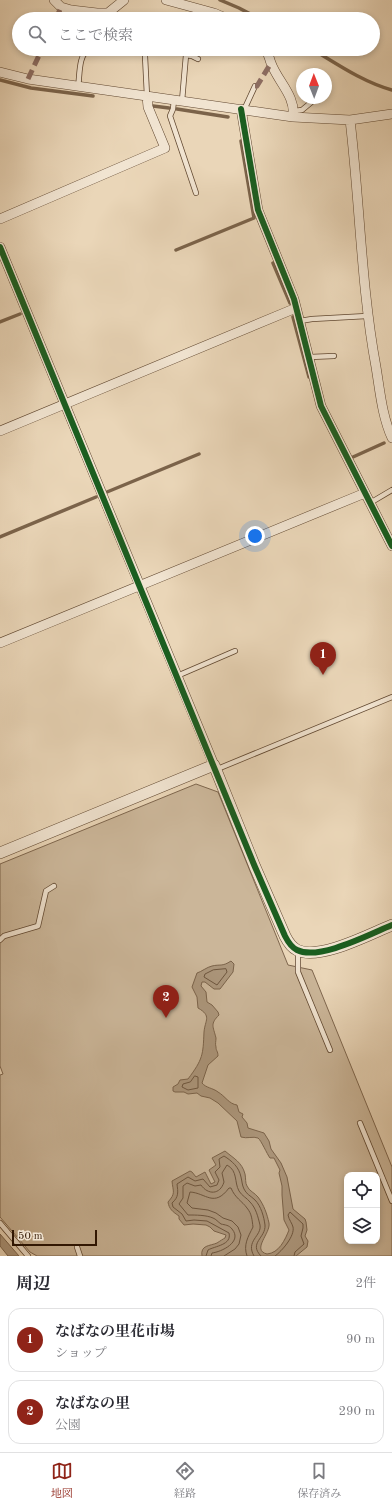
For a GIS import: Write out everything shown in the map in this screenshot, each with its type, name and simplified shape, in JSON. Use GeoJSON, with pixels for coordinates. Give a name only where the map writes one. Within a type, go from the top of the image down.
{"type":"FeatureCollection","features":[{"type":"Feature","properties":{"kind":"street"},"geometry":{"type":"LineString","coordinates":[[54,0],[61,8],[88,12]]}},
{"type":"Feature","properties":{"kind":"street"},"geometry":{"type":"LineString","coordinates":[[109,12],[124,0]]}},
{"type":"Feature","properties":{"kind":"street"},"geometry":{"type":"LineString","coordinates":[[166,0],[210,12]]}},
{"type":"Feature","properties":{"kind":"street"},"geometry":{"type":"LineString","coordinates":[[269,56],[271,63],[291,98],[294,114]]}},
{"type":"Feature","properties":{"kind":"street"},"geometry":{"type":"LineString","coordinates":[[0,72],[28,79],[78,87],[242,110],[350,120],[392,114]]}},
{"type":"Feature","properties":{"kind":"street"},"geometry":{"type":"LineString","coordinates":[[0,219],[165,148],[148,107],[147,96]]}},
{"type":"Feature","properties":{"kind":"street"},"geometry":{"type":"LineString","coordinates":[[242,110],[258,210],[294,299],[322,406],[392,546]]}},
{"type":"Feature","properties":{"kind":"street"},"geometry":{"type":"LineString","coordinates":[[350,120],[356,170],[367,316],[384,414],[392,437]]}},
{"type":"Feature","properties":{"kind":"street"},"geometry":{"type":"LineString","coordinates":[[0,247],[215,768],[254,867],[285,936],[291,946],[298,951],[329,951],[392,925]]}},
{"type":"Feature","properties":{"kind":"street"},"geometry":{"type":"LineString","coordinates":[[0,431],[296,308]]}},
{"type":"Feature","properties":{"kind":"street"},"geometry":{"type":"LineString","coordinates":[[0,643],[365,493]]}},
{"type":"Feature","properties":{"kind":"street"},"geometry":{"type":"LineString","coordinates":[[0,853],[215,768]]}},
{"type":"Feature","properties":{"kind":"lane"},"geometry":{"type":"LineString","coordinates":[[78,87],[84,56]]}},
{"type":"Feature","properties":{"kind":"lane"},"geometry":{"type":"LineString","coordinates":[[145,56],[147,96]]}},
{"type":"Feature","properties":{"kind":"lane"},"geometry":{"type":"LineString","coordinates":[[186,56],[178,101],[170,116],[196,193]]}},
{"type":"Feature","properties":{"kind":"lane"},"geometry":{"type":"LineString","coordinates":[[192,56],[198,59]]}},
{"type":"Feature","properties":{"kind":"lane"},"geometry":{"type":"LineString","coordinates":[[242,110],[255,86]]}},
{"type":"Feature","properties":{"kind":"lane"},"geometry":{"type":"LineString","coordinates":[[294,114],[309,104]]}},
{"type":"Feature","properties":{"kind":"lane"},"geometry":{"type":"LineString","coordinates":[[300,321],[367,316]]}},
{"type":"Feature","properties":{"kind":"lane"},"geometry":{"type":"LineString","coordinates":[[310,357],[334,356]]}},
{"type":"Feature","properties":{"kind":"lane"},"geometry":{"type":"LineString","coordinates":[[370,503],[392,490]]}},
{"type":"Feature","properties":{"kind":"lane"},"geometry":{"type":"LineString","coordinates":[[177,676],[236,651]]}},
{"type":"Feature","properties":{"kind":"lane"},"geometry":{"type":"LineString","coordinates":[[215,768],[392,697]]}},
{"type":"Feature","properties":{"kind":"lane"},"geometry":{"type":"LineString","coordinates":[[0,940],[4,936],[38,926],[46,891],[54,886]]}},
{"type":"Feature","properties":{"kind":"lane"},"geometry":{"type":"LineString","coordinates":[[298,951],[298,972],[330,1050]]}},
{"type":"Feature","properties":{"kind":"lane"},"geometry":{"type":"LineString","coordinates":[[360,1123],[392,1201]]}},
{"type":"Feature","properties":{"kind":"lane"},"geometry":{"type":"LineString","coordinates":[[0,1223],[28,1256]]}},
{"type":"Feature","properties":{"kind":"lane"},"geometry":{"type":"LineString","coordinates":[[77,1247],[80,1256]]}},
{"type":"Feature","properties":{"kind":"shaded area"},"geometry":{"type":"Polygon","coordinates":[[[196,784],[218,792],[288,965],[312,970],[392,1167],[392,1256],[37,1256],[30,1252],[0,1217],[0,1075],[3,1074],[0,1066],[0,864],[196,784]]]}},
{"type":"Feature","properties":{"kind":"water"},"geometry":{"type":"Polygon","coordinates":[[[231,961],[234,964],[233,972],[220,989],[214,989],[205,982],[202,982],[201,986],[206,992],[207,1002],[212,1005],[219,1015],[213,1023],[218,1056],[208,1065],[202,1083],[237,1105],[239,1112],[243,1114],[242,1117],[247,1123],[248,1128],[264,1133],[269,1141],[271,1149],[281,1163],[287,1177],[293,1209],[305,1219],[306,1222],[307,1230],[305,1236],[308,1241],[307,1247],[296,1256],[202,1256],[204,1248],[217,1243],[225,1238],[226,1235],[214,1231],[206,1225],[184,1225],[179,1219],[179,1216],[169,1207],[168,1202],[173,1192],[172,1181],[190,1171],[196,1177],[205,1172],[211,1184],[215,1182],[209,1170],[216,1165],[212,1158],[225,1151],[242,1166],[248,1188],[258,1197],[265,1210],[269,1227],[261,1245],[263,1252],[267,1254],[278,1249],[289,1230],[284,1220],[282,1186],[279,1173],[280,1170],[274,1158],[270,1158],[259,1139],[256,1137],[241,1137],[237,1121],[218,1103],[210,1098],[201,1096],[197,1093],[188,1094],[173,1091],[173,1087],[178,1084],[180,1080],[188,1079],[201,1057],[207,1018],[205,1013],[198,1008],[197,997],[192,987],[197,973],[215,965],[223,965],[231,961]]]}},
{"type":"Feature","properties":{"kind":"water"},"geometry":{"type":"Polygon","coordinates":[[[0,1234],[19,1256],[8,1256],[0,1246],[0,1234]]]}},
{"type":"Feature","properties":{"kind":"waterway"},"geometry":{"type":"LineString","coordinates":[[220,0],[247,12]]}},
{"type":"Feature","properties":{"kind":"waterway"},"geometry":{"type":"LineString","coordinates":[[324,56],[381,87],[392,90]]}},
{"type":"Feature","properties":{"kind":"waterway"},"geometry":{"type":"LineString","coordinates":[[0,80],[31,88],[93,96]]}},
{"type":"Feature","properties":{"kind":"waterway"},"geometry":{"type":"LineString","coordinates":[[153,106],[169,108]]}},
{"type":"Feature","properties":{"kind":"waterway"},"geometry":{"type":"LineString","coordinates":[[177,109],[228,117]]}},
{"type":"Feature","properties":{"kind":"waterway"},"geometry":{"type":"LineString","coordinates":[[176,250],[254,218],[241,141]]}},
{"type":"Feature","properties":{"kind":"waterway"},"geometry":{"type":"LineString","coordinates":[[273,263],[290,303]]}},
{"type":"Feature","properties":{"kind":"waterway"},"geometry":{"type":"LineString","coordinates":[[0,322],[20,314]]}},
{"type":"Feature","properties":{"kind":"waterway"},"geometry":{"type":"LineString","coordinates":[[293,317],[309,377]]}},
{"type":"Feature","properties":{"kind":"waterway"},"geometry":{"type":"LineString","coordinates":[[353,457],[384,443]]}},
{"type":"Feature","properties":{"kind":"waterway"},"geometry":{"type":"LineString","coordinates":[[107,492],[199,454]]}},
{"type":"Feature","properties":{"kind":"waterway"},"geometry":{"type":"LineString","coordinates":[[0,537],[96,497]]}},
{"type":"Feature","properties":{"kind":"marked path"},"geometry":{"type":"LineString","coordinates":[[59,12],[61,7]]}},
{"type":"Feature","properties":{"kind":"marked path"},"geometry":{"type":"LineString","coordinates":[[28,79],[39,56]]}},
{"type":"Feature","properties":{"kind":"marked path"},"geometry":{"type":"LineString","coordinates":[[255,86],[257,86],[271,63]]}},
{"type":"Feature","properties":{"kind":"cycle path"},"geometry":{"type":"LineString","coordinates":[[241,109],[258,210],[294,299],[321,406],[392,546]]}},
{"type":"Feature","properties":{"kind":"cycle path"},"geometry":{"type":"LineString","coordinates":[[0,247],[255,867],[287,940],[291,946],[297,950],[318,952],[358,940],[392,925]]}},
{"type":"Feature","properties":{"kind":"place","name":"なばなの里花市場"},"geometry":{"type":"Point","coordinates":[323,675]}},
{"type":"Feature","properties":{"kind":"place","name":"なばなの里"},"geometry":{"type":"Point","coordinates":[166,1018]}}]}
